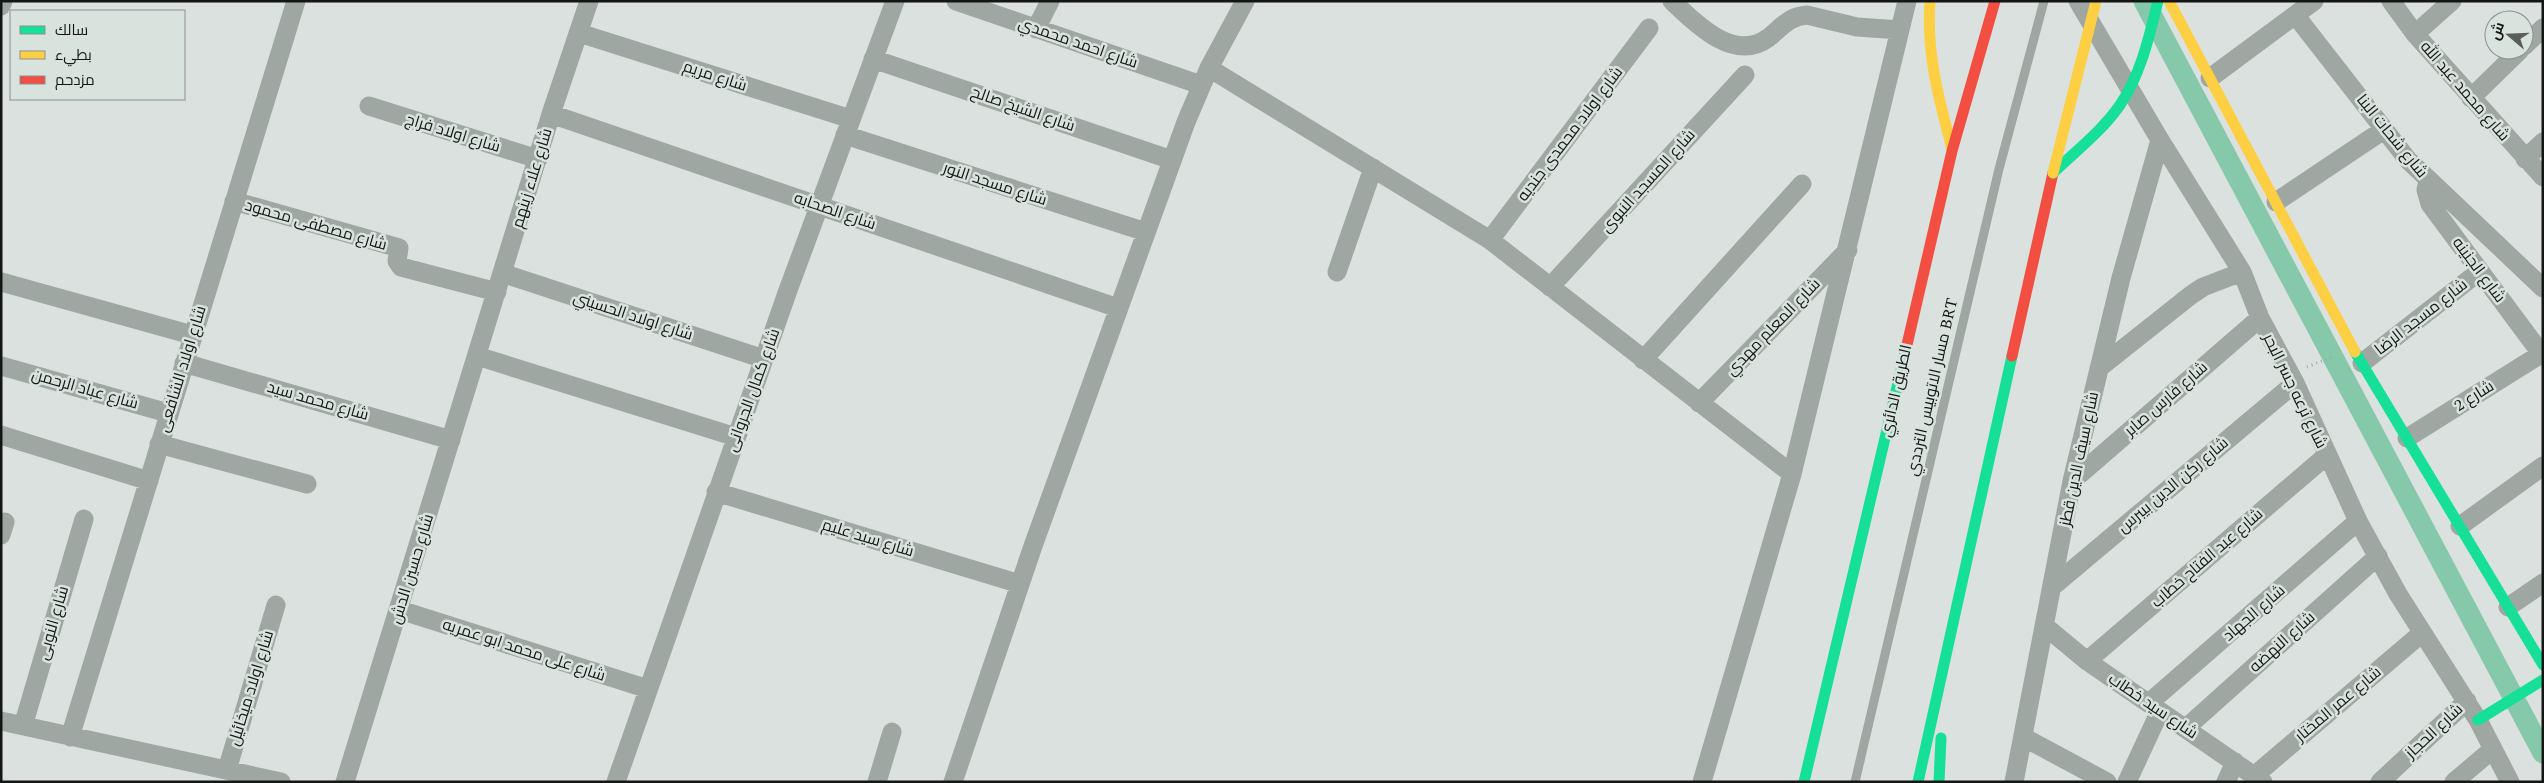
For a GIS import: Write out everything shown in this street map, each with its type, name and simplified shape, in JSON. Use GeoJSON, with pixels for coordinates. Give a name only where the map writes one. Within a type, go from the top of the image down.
{"type":"FeatureCollection","features":[{"type":"Feature","properties":{"kind":"main road"},"geometry":{"type":"LineString","coordinates":[[1930,1],[1928,42],[1932,69],[1952,151]]}},
{"type":"Feature","properties":{"kind":"main road","name":"الطريق الدائري"},"geometry":{"type":"LineString","coordinates":[[1804,782],[1952,151],[1995,1]]}},
{"type":"Feature","properties":{"kind":"main road"},"geometry":{"type":"LineString","coordinates":[[1918,782],[1944,674],[2053,173],[2096,1]]}},
{"type":"Feature","properties":{"kind":"main road"},"geometry":{"type":"LineString","coordinates":[[2053,173],[2107,122],[2121,104],[2169,3]]}},
{"type":"Feature","properties":{"kind":"main road"},"geometry":{"type":"LineString","coordinates":[[2169,3],[2362,363],[2543,664]]}},
{"type":"Feature","properties":{"kind":"main road"},"geometry":{"type":"LineString","coordinates":[[1939,782],[1944,674]]}},
{"type":"Feature","properties":{"kind":"main road"},"geometry":{"type":"LineString","coordinates":[[2483,716],[2543,680]]}},
{"type":"Feature","properties":{"kind":"street"},"geometry":{"type":"LineString","coordinates":[[1,6],[3,1]]}},
{"type":"Feature","properties":{"kind":"street","name":"شارع اولاد الشافعى"},"geometry":{"type":"LineString","coordinates":[[70,737],[192,334],[296,1]]}},
{"type":"Feature","properties":{"kind":"street","name":"شارع علاء زينهم"},"geometry":{"type":"LineString","coordinates":[[477,356],[551,114],[589,1]]}},
{"type":"Feature","properties":{"kind":"street","name":"شارع كمال الجروانى"},"geometry":{"type":"LineString","coordinates":[[616,782],[716,492],[895,1]]}},
{"type":"Feature","properties":{"kind":"street"},"geometry":{"type":"LineString","coordinates":[[1036,29],[1050,1]]}},
{"type":"Feature","properties":{"kind":"street"},"geometry":{"type":"LineString","coordinates":[[954,782],[1020,584],[1172,160],[1201,85],[1245,1]]}},
{"type":"Feature","properties":{"kind":"street"},"geometry":{"type":"LineString","coordinates":[[1672,1],[1714,35],[1724,42],[1734,45],[1757,44],[1767,39],[1791,18],[1807,15],[1857,27],[1900,30]]}},
{"type":"Feature","properties":{"kind":"street"},"geometry":{"type":"LineString","coordinates":[[1702,782],[1792,474],[1907,1]]}},
{"type":"Feature","properties":{"kind":"street","name":"شارع ترعه جسر البحر"},"geometry":{"type":"LineString","coordinates":[[2078,1],[2160,140],[2242,272],[2260,318],[2295,383],[2326,456],[2358,521],[2422,633],[2467,701],[2483,716],[2493,749],[2510,782]]}},
{"type":"Feature","properties":{"kind":"street"},"geometry":{"type":"LineString","coordinates":[[2210,78],[2314,1]]}},
{"type":"Feature","properties":{"kind":"street","name":"شارع محمد عبد الله"},"geometry":{"type":"LineString","coordinates":[[2391,1],[2415,34],[2543,177]]}},
{"type":"Feature","properties":{"kind":"street"},"geometry":{"type":"LineString","coordinates":[[2415,34],[2452,1]]}},
{"type":"Feature","properties":{"kind":"street","name":"شارع احمد محمدي"},"geometry":{"type":"LineString","coordinates":[[960,2],[1201,85]]}},
{"type":"Feature","properties":{"kind":"street","name":"شارع شحات البنا"},"geometry":{"type":"LineString","coordinates":[[2296,16],[2408,160],[2464,211],[2543,288]]}},
{"type":"Feature","properties":{"kind":"street","name":"شارع اولاد محمدى جنديه"},"geometry":{"type":"LineString","coordinates":[[1490,240],[1649,28]]}},
{"type":"Feature","properties":{"kind":"street","name":"شارع مريم"},"geometry":{"type":"LineString","coordinates":[[579,33],[848,127]]}},
{"type":"Feature","properties":{"kind":"street","name":"شارع الشيخ صالح"},"geometry":{"type":"LineString","coordinates":[[874,59],[1172,160]]}},
{"type":"Feature","properties":{"kind":"street"},"geometry":{"type":"LineString","coordinates":[[2471,98],[2510,60]]}},
{"type":"Feature","properties":{"kind":"street"},"geometry":{"type":"LineString","coordinates":[[1209,68],[1490,240],[1792,474]]}},
{"type":"Feature","properties":{"kind":"street","name":"شارع المسجد النبوى"},"geometry":{"type":"LineString","coordinates":[[1550,288],[1745,75]]}},
{"type":"Feature","properties":{"kind":"street","name":"شارع اولاد فراج"},"geometry":{"type":"LineString","coordinates":[[369,106],[538,159]]}},
{"type":"Feature","properties":{"kind":"street","name":"شارع الصحابه"},"geometry":{"type":"LineString","coordinates":[[551,114],[1118,308]]}},
{"type":"Feature","properties":{"kind":"street","name":"شارع مسجد النور"},"geometry":{"type":"LineString","coordinates":[[848,127],[1146,232]]}},
{"type":"Feature","properties":{"kind":"street"},"geometry":{"type":"LineString","coordinates":[[2276,202],[2385,130]]}},
{"type":"Feature","properties":{"kind":"street","name":"شارع سيف الدين قطز"},"geometry":{"type":"LineString","coordinates":[[2014,782],[2046,627],[2072,482],[2121,278],[2160,140]]}},
{"type":"Feature","properties":{"kind":"street"},"geometry":{"type":"LineString","coordinates":[[2526,160],[2543,142]]}},
{"type":"Feature","properties":{"kind":"street"},"geometry":{"type":"LineString","coordinates":[[1337,272],[1373,168]]}},
{"type":"Feature","properties":{"kind":"street","name":"شارع الجنينه"},"geometry":{"type":"LineString","coordinates":[[2428,180],[2426,190],[2430,204],[2542,355]]}},
{"type":"Feature","properties":{"kind":"street"},"geometry":{"type":"LineString","coordinates":[[1643,360],[1802,184]]}},
{"type":"Feature","properties":{"kind":"street","name":"شارع مصطفى محمود"},"geometry":{"type":"LineString","coordinates":[[234,201],[398,248],[397,261],[401,267],[497,292]]}},
{"type":"Feature","properties":{"kind":"street","name":"شارع المعلم مهدي"},"geometry":{"type":"LineString","coordinates":[[1699,403],[1848,250]]}},
{"type":"Feature","properties":{"kind":"street","name":"شارع مسجد الرضا"},"geometry":{"type":"LineString","coordinates":[[2362,363],[2480,271]]}},
{"type":"Feature","properties":{"kind":"street"},"geometry":{"type":"LineString","coordinates":[[2099,368],[2191,295],[2203,287],[2242,272]]}},
{"type":"Feature","properties":{"kind":"street","name":"شارع اولاد الحسيني"},"geometry":{"type":"LineString","coordinates":[[502,274],[764,359]]}},
{"type":"Feature","properties":{"kind":"street"},"geometry":{"type":"LineString","coordinates":[[1,282],[192,334]]}},
{"type":"Feature","properties":{"kind":"street","name":"شارع فارس صابر"},"geometry":{"type":"LineString","coordinates":[[2072,482],[2260,318]]}},
{"type":"Feature","properties":{"kind":"street","name":"شارع 2"},"geometry":{"type":"LineString","coordinates":[[2407,438],[2542,355]]}},
{"type":"Feature","properties":{"kind":"street"},"geometry":{"type":"LineString","coordinates":[[477,356],[736,437]]}},
{"type":"Feature","properties":{"kind":"street","name":"شارع حسين الدش"},"geometry":{"type":"LineString","coordinates":[[346,782],[477,356]]}},
{"type":"Feature","properties":{"kind":"street","name":"شارع محمد سيد"},"geometry":{"type":"LineString","coordinates":[[184,363],[451,440]]}},
{"type":"Feature","properties":{"kind":"street","name":"شارع عباد الرحمن"},"geometry":{"type":"LineString","coordinates":[[1,366],[168,413]]}},
{"type":"Feature","properties":{"kind":"street","name":"شارع ركن الدين بيبرس"},"geometry":{"type":"LineString","coordinates":[[2052,587],[2295,383]]}},
{"type":"Feature","properties":{"kind":"street"},"geometry":{"type":"LineString","coordinates":[[1,435],[149,481]]}},
{"type":"Feature","properties":{"kind":"street"},"geometry":{"type":"LineString","coordinates":[[160,444],[307,484]]}},
{"type":"Feature","properties":{"kind":"street","name":"شارع عبد الفتاح خطاب"},"geometry":{"type":"LineString","coordinates":[[2087,661],[2326,456]]}},
{"type":"Feature","properties":{"kind":"street"},"geometry":{"type":"LineString","coordinates":[[2460,526],[2543,466]]}},
{"type":"Feature","properties":{"kind":"street","name":"شارع سيد عليم"},"geometry":{"type":"LineString","coordinates":[[716,492],[1020,584]]}},
{"type":"Feature","properties":{"kind":"street","name":"شارع النوبى"},"geometry":{"type":"LineString","coordinates":[[23,726],[84,519]]}},
{"type":"Feature","properties":{"kind":"street","name":"شارع الجهاد"},"geometry":{"type":"LineString","coordinates":[[2155,707],[2358,521]]}},
{"type":"Feature","properties":{"kind":"street","name":"شارع النهضه"},"geometry":{"type":"LineString","coordinates":[[2186,728],[2378,556]]}},
{"type":"Feature","properties":{"kind":"street"},"geometry":{"type":"LineString","coordinates":[[2508,607],[2543,582]]}},
{"type":"Feature","properties":{"kind":"street","name":"شارع اولاد ميخائيل"},"geometry":{"type":"LineString","coordinates":[[226,770],[276,605]]}},
{"type":"Feature","properties":{"kind":"street","name":"شارع على محمد ابو عمريه"},"geometry":{"type":"LineString","coordinates":[[400,610],[648,690]]}},
{"type":"Feature","properties":{"kind":"street","name":"شارع سيد خطاب"},"geometry":{"type":"LineString","coordinates":[[2046,627],[2087,661],[2258,779]]}},
{"type":"Feature","properties":{"kind":"street","name":"شارع عمر المختار"},"geometry":{"type":"LineString","coordinates":[[2258,779],[2422,633]]}},
{"type":"Feature","properties":{"kind":"street","name":"شارع الحجاز"},"geometry":{"type":"LineString","coordinates":[[2380,782],[2467,701]]}},
{"type":"Feature","properties":{"kind":"street"},"geometry":{"type":"LineString","coordinates":[[2127,782],[2155,707]]}},
{"type":"Feature","properties":{"kind":"street"},"geometry":{"type":"LineString","coordinates":[[1,721],[281,782]]}},
{"type":"Feature","properties":{"kind":"street"},"geometry":{"type":"LineString","coordinates":[[877,782],[892,732]]}},
{"type":"Feature","properties":{"kind":"street"},"geometry":{"type":"LineString","coordinates":[[2023,737],[2107,782]]}},
{"type":"Feature","properties":{"kind":"street"},"geometry":{"type":"LineString","coordinates":[[2454,782],[2493,749]]}},
{"type":"Feature","properties":{"kind":"street"},"geometry":{"type":"LineString","coordinates":[[2226,782],[2234,762]]}},
{"type":"Feature","properties":{"kind":"lane","name":"مسار الاتوبيس الترددي BRT"},"geometry":{"type":"LineString","coordinates":[[1855,782],[1999,169],[2044,1]]}},
{"type":"Feature","properties":{"kind":"path"},"geometry":{"type":"LineString","coordinates":[[2313,364],[2343,353]]}},
{"type":"Feature","properties":{"kind":"waterway"},"geometry":{"type":"LineString","coordinates":[[2144,1],[2543,753]]}},
{"type":"Feature","properties":{"kind":"traffic: fast"},"geometry":{"type":"LineString","coordinates":[[2053,173],[2105,124],[2120,105],[2134,81],[2144,55],[2158,1]]}},
{"type":"Feature","properties":{"kind":"traffic: fast"},"geometry":{"type":"LineString","coordinates":[[1804,782],[1906,349]]}},
{"type":"Feature","properties":{"kind":"traffic: fast"},"geometry":{"type":"LineString","coordinates":[[2355,352],[2543,665]]}},
{"type":"Feature","properties":{"kind":"traffic: fast"},"geometry":{"type":"LineString","coordinates":[[1918,782],[2012,356]]}},
{"type":"Feature","properties":{"kind":"traffic: fast"},"geometry":{"type":"LineString","coordinates":[[2478,720],[2543,680]]}},
{"type":"Feature","properties":{"kind":"traffic: fast"},"geometry":{"type":"LineString","coordinates":[[1939,782],[1941,738]]}},
{"type":"Feature","properties":{"kind":"traffic: slow"},"geometry":{"type":"LineString","coordinates":[[1930,1],[1929,20],[1932,57],[1938,94],[1952,149]]}},
{"type":"Feature","properties":{"kind":"traffic: slow"},"geometry":{"type":"LineString","coordinates":[[2053,173],[2096,1]]}},
{"type":"Feature","properties":{"kind":"traffic: slow"},"geometry":{"type":"LineString","coordinates":[[2169,1],[2355,352]]}},
{"type":"Feature","properties":{"kind":"traffic: jam"},"geometry":{"type":"LineString","coordinates":[[1906,349],[1952,151],[1995,1]]}},
{"type":"Feature","properties":{"kind":"traffic: jam"},"geometry":{"type":"LineString","coordinates":[[2012,356],[2053,173]]}}]}
